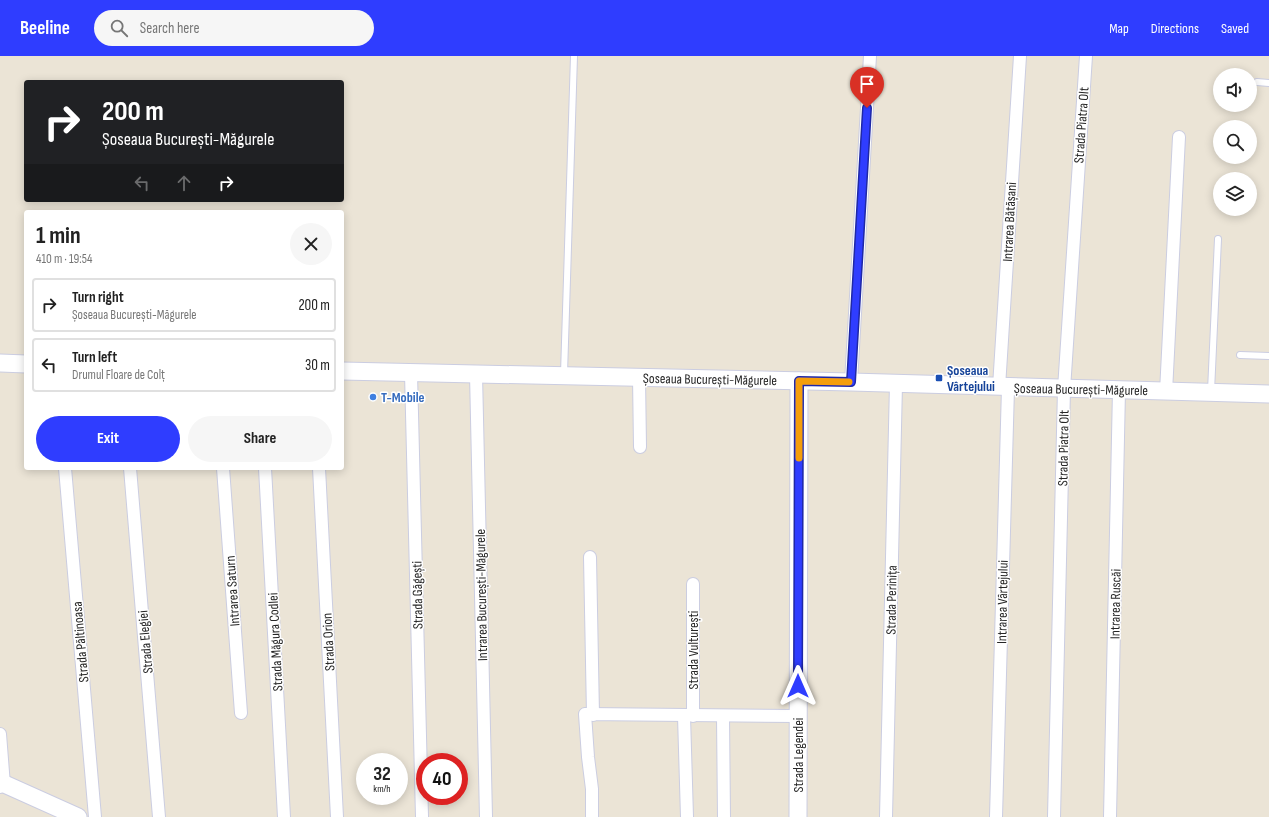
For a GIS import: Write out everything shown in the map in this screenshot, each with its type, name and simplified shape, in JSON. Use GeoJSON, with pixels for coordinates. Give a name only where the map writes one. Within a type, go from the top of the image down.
{"type":"FeatureCollection","features":[{"type":"Feature","properties":{"kind":"main road"},"geometry":{"type":"LineString","coordinates":[[0,363],[24,364]]}},
{"type":"Feature","properties":{"kind":"main road","name":"Șoseaua București-Măgurele"},"geometry":{"type":"LineString","coordinates":[[344,371],[851,382],[1269,394]]}},
{"type":"Feature","properties":{"kind":"main road","name":"Strada Legendei"},"geometry":{"type":"LineString","coordinates":[[798,817],[799,381]]}},
{"type":"Feature","properties":{"kind":"main road"},"geometry":{"type":"LineString","coordinates":[[1,785],[78,817]]}},
{"type":"Feature","properties":{"kind":"street"},"geometry":{"type":"LineString","coordinates":[[851,382],[870,56]]}},
{"type":"Feature","properties":{"kind":"street","name":"Intrarea Bătășani"},"geometry":{"type":"LineString","coordinates":[[1003,387],[1020,56]]}},
{"type":"Feature","properties":{"kind":"street","name":"Strada Piatra Olt"},"geometry":{"type":"LineString","coordinates":[[1054,817],[1064,389],[1086,56]]}},
{"type":"Feature","properties":{"kind":"street"},"geometry":{"type":"LineString","coordinates":[[1166,392],[1179,137]]}},
{"type":"Feature","properties":{"kind":"street","name":"Strada Găgești"},"geometry":{"type":"LineString","coordinates":[[411,373],[422,817]]}},
{"type":"Feature","properties":{"kind":"street","name":"Intrarea București-Măgurele"},"geometry":{"type":"LineString","coordinates":[[476,374],[486,817]]}},
{"type":"Feature","properties":{"kind":"street"},"geometry":{"type":"LineString","coordinates":[[639,378],[640,447]]}},
{"type":"Feature","properties":{"kind":"street","name":"Strada Perinița"},"geometry":{"type":"LineString","coordinates":[[886,817],[896,384]]}},
{"type":"Feature","properties":{"kind":"street","name":"Intrarea Vârtejului"},"geometry":{"type":"LineString","coordinates":[[996,817],[1003,387]]}},
{"type":"Feature","properties":{"kind":"street","name":"Intrarea Ruscăi"},"geometry":{"type":"LineString","coordinates":[[1110,817],[1119,390]]}},
{"type":"Feature","properties":{"kind":"street","name":"Strada Păltinoasa"},"geometry":{"type":"LineString","coordinates":[[65,470],[95,817]]}},
{"type":"Feature","properties":{"kind":"street","name":"Strada Elegiei"},"geometry":{"type":"LineString","coordinates":[[130,470],[160,817]]}},
{"type":"Feature","properties":{"kind":"street","name":"Intrarea Saturn"},"geometry":{"type":"LineString","coordinates":[[223,470],[241,713]]}},
{"type":"Feature","properties":{"kind":"street","name":"Strada Măgura Codlei"},"geometry":{"type":"LineString","coordinates":[[265,470],[284,817]]}},
{"type":"Feature","properties":{"kind":"street","name":"Strada Orion"},"geometry":{"type":"LineString","coordinates":[[319,470],[337,817]]}},
{"type":"Feature","properties":{"kind":"street"},"geometry":{"type":"LineString","coordinates":[[590,557],[588,757],[592,789],[592,817]]}},
{"type":"Feature","properties":{"kind":"street","name":"Strada Vulturești"},"geometry":{"type":"LineString","coordinates":[[687,817],[693,584]]}},
{"type":"Feature","properties":{"kind":"street"},"geometry":{"type":"LineString","coordinates":[[589,714],[798,716]]}},
{"type":"Feature","properties":{"kind":"street"},"geometry":{"type":"LineString","coordinates":[[723,716],[724,817]]}},
{"type":"Feature","properties":{"kind":"street"},"geometry":{"type":"LineString","coordinates":[[0,734],[1,785]]}},
{"type":"Feature","properties":{"kind":"lane"},"geometry":{"type":"LineString","coordinates":[[564,376],[574,56]]}},
{"type":"Feature","properties":{"kind":"lane"},"geometry":{"type":"LineString","coordinates":[[1257,82],[1269,83]]}},
{"type":"Feature","properties":{"kind":"lane"},"geometry":{"type":"LineString","coordinates":[[1210,393],[1218,239]]}},
{"type":"Feature","properties":{"kind":"lane"},"geometry":{"type":"LineString","coordinates":[[1240,355],[1269,356]]}},
{"type":"Feature","properties":{"kind":"slow traffic"},"geometry":{"type":"LineString","coordinates":[[799,458],[799,381],[849,382]]}},
{"type":"Feature","properties":{"kind":"place","name":"Șoseaua Vârtejului"},"geometry":{"type":"Point","coordinates":[939,378]}},
{"type":"Feature","properties":{"kind":"place","name":"T-Mobile"},"geometry":{"type":"Point","coordinates":[373,397]}},
{"type":"Feature","properties":{"kind":"route"},"geometry":{"type":"LineString","coordinates":[[798,686],[799,381],[851,382],[867,108]]}}]}
